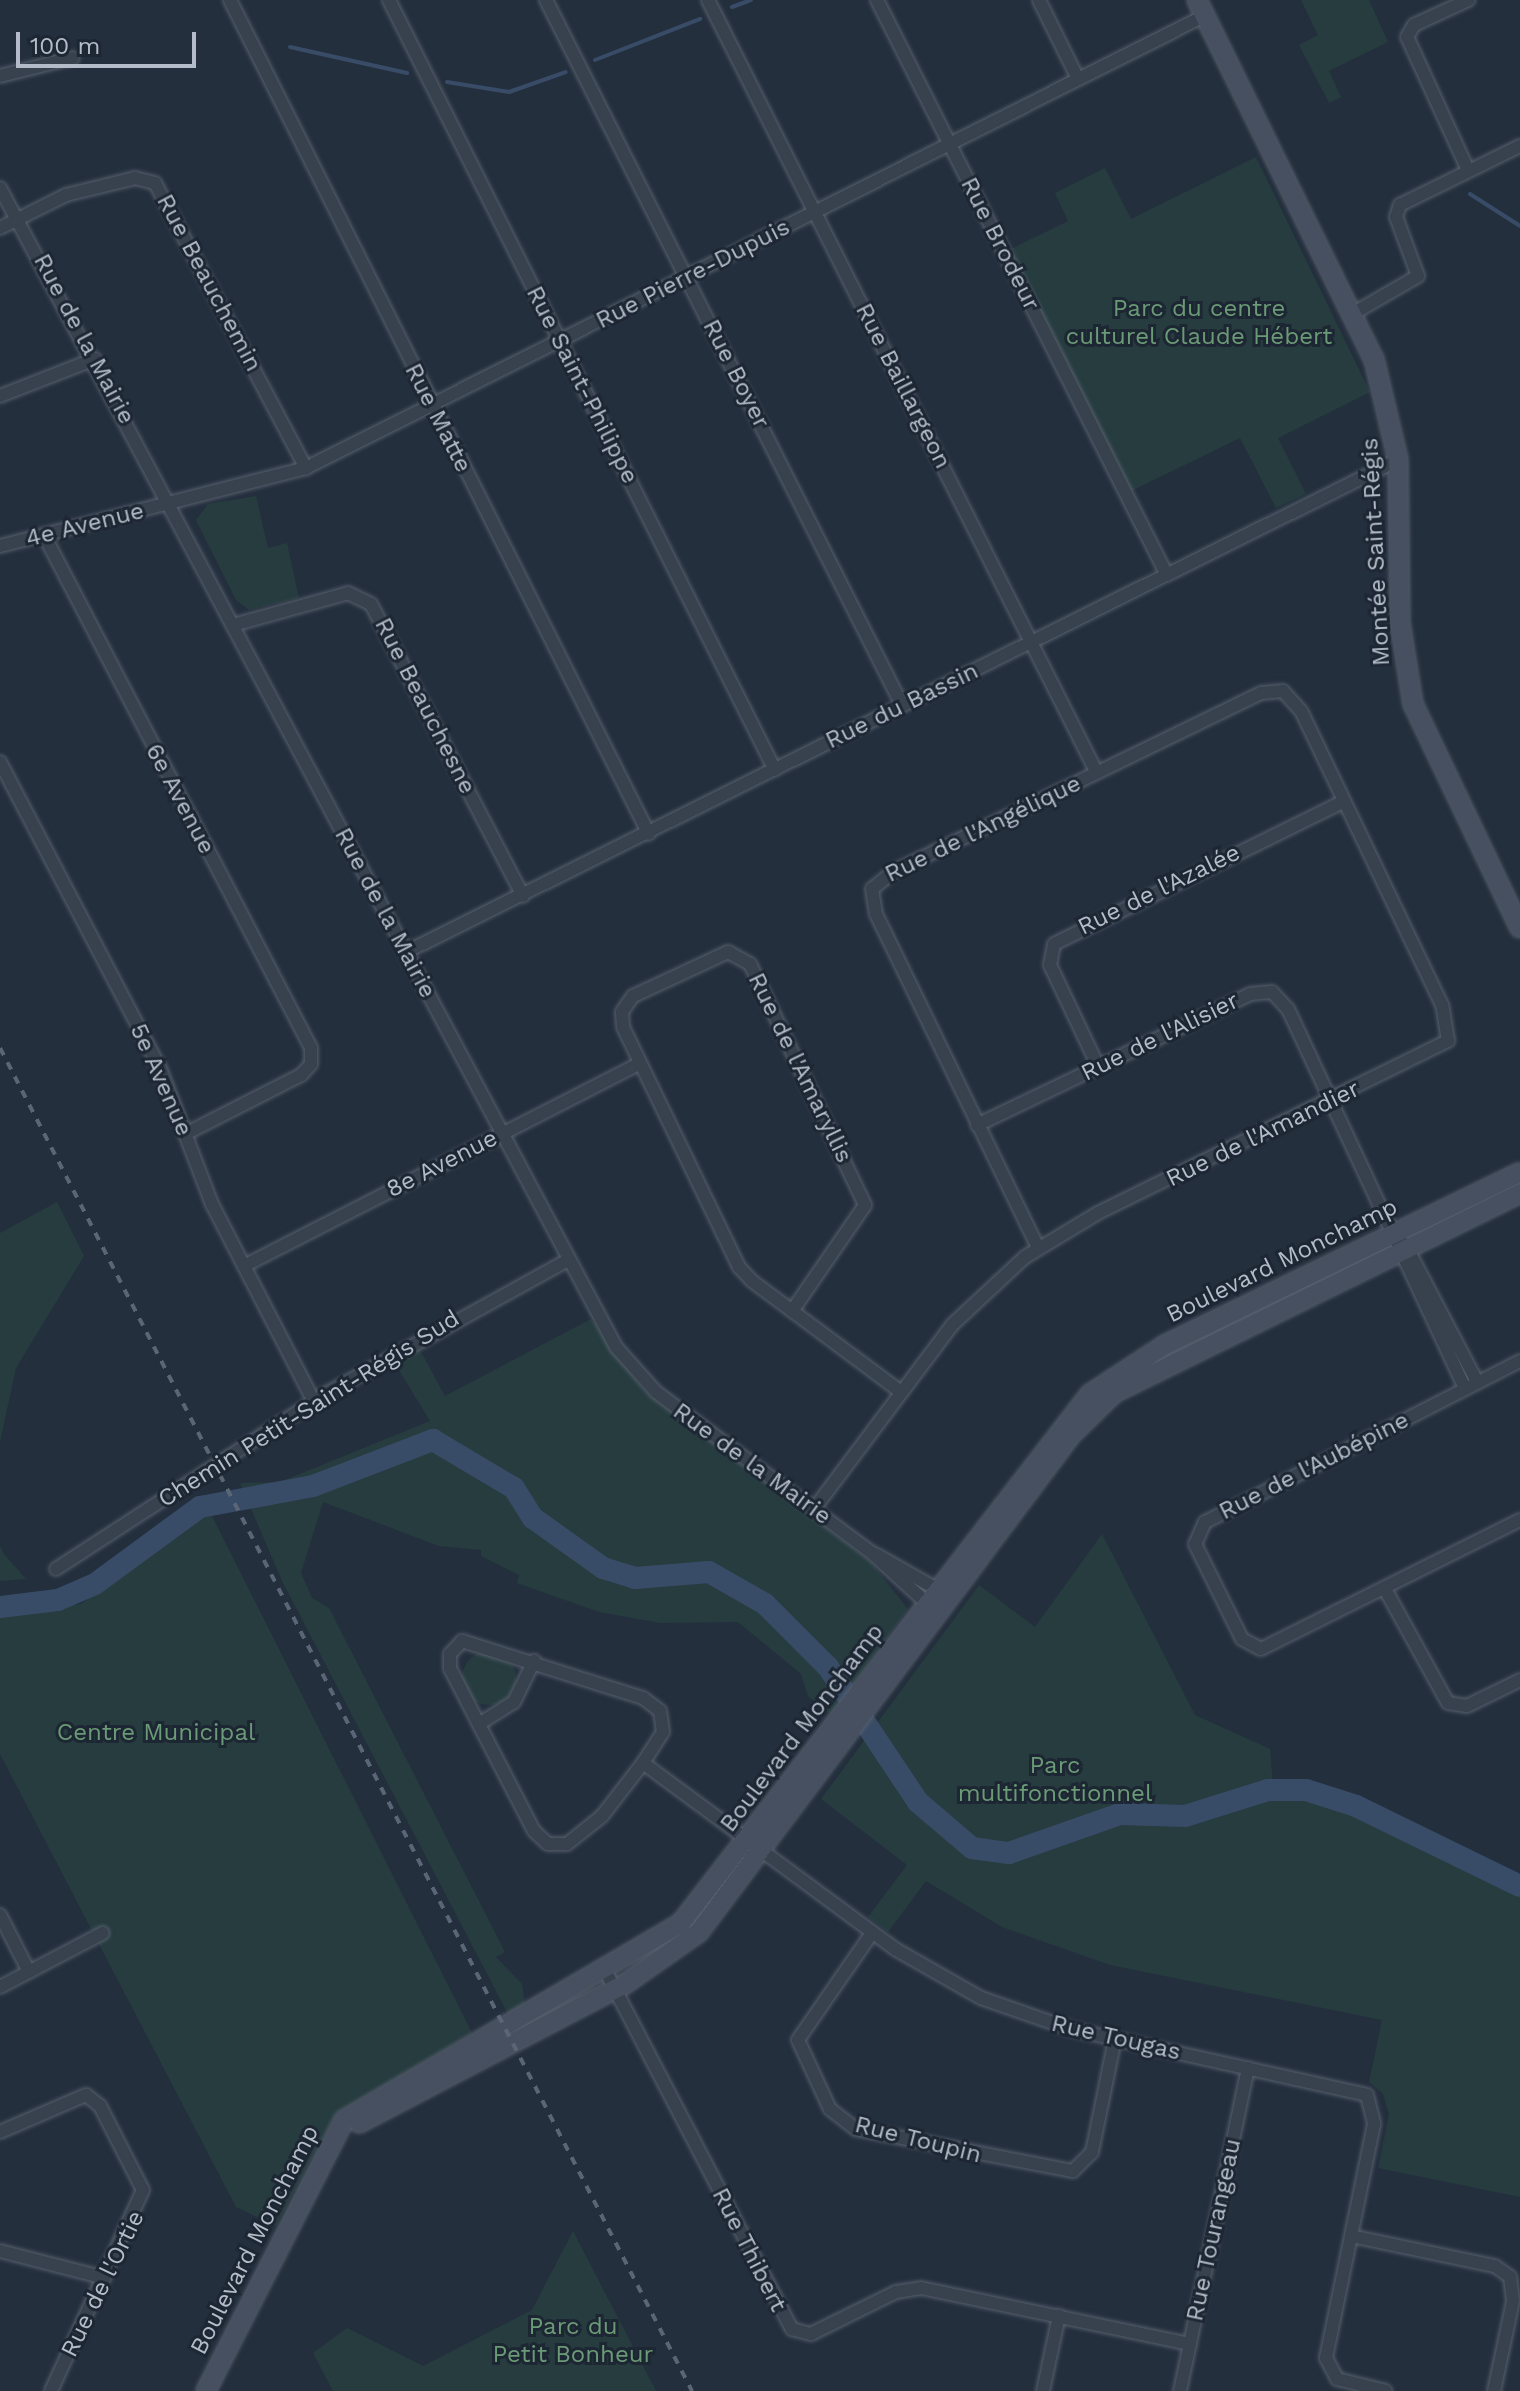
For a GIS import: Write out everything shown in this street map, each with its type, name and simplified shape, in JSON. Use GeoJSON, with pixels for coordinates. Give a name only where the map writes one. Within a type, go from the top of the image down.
{"type":"FeatureCollection","features":[{"type":"Feature","properties":{"kind":"street","name":"Rue Matte"},"geometry":{"type":"LineString","coordinates":[[230,0],[649,834]]}},
{"type":"Feature","properties":{"kind":"street","name":"Rue Saint-Philippe"},"geometry":{"type":"LineString","coordinates":[[389,0],[775,770]]}},
{"type":"Feature","properties":{"kind":"street","name":"Rue Boyer"},"geometry":{"type":"LineString","coordinates":[[546,0],[902,705]]}},
{"type":"Feature","properties":{"kind":"street","name":"Rue Baillargeon"},"geometry":{"type":"LineString","coordinates":[[708,0],[1097,773]]}},
{"type":"Feature","properties":{"kind":"street","name":"Rue Brodeur"},"geometry":{"type":"LineString","coordinates":[[877,0],[1166,573]]}},
{"type":"Feature","properties":{"kind":"street"},"geometry":{"type":"LineString","coordinates":[[1039,0],[1078,79]]}},
{"type":"Feature","properties":{"kind":"street"},"geometry":{"type":"LineString","coordinates":[[1468,0],[1414,25],[1407,37],[1468,170]]}},
{"type":"Feature","properties":{"kind":"street","name":"Rue Pierre-Dupuis"},"geometry":{"type":"LineString","coordinates":[[170,504],[306,468],[1078,79],[1200,8]]}},
{"type":"Feature","properties":{"kind":"street","name":"Montée Saint-Régis"},"geometry":{"type":"LineString","coordinates":[[1200,8],[1354,313],[1384,391],[1398,460],[1400,623],[1413,704],[1520,928]]}},
{"type":"Feature","properties":{"kind":"street"},"geometry":{"type":"LineString","coordinates":[[0,76],[73,58]]}},
{"type":"Feature","properties":{"kind":"street"},"geometry":{"type":"LineString","coordinates":[[1354,313],[1418,276],[1396,217],[1400,205],[1520,146]]}},
{"type":"Feature","properties":{"kind":"street","name":"Rue Beauchemin"},"geometry":{"type":"LineString","coordinates":[[0,228],[74,193],[135,178],[155,183],[306,468]]}},
{"type":"Feature","properties":{"kind":"street","name":"Rue de la Mairie"},"geometry":{"type":"LineString","coordinates":[[0,188],[20,217],[608,1336],[646,1384],[938,1601]]}},
{"type":"Feature","properties":{"kind":"street"},"geometry":{"type":"LineString","coordinates":[[0,396],[95,359]]}},
{"type":"Feature","properties":{"kind":"street","name":"Rue du Bassin"},"geometry":{"type":"LineString","coordinates":[[406,952],[1398,460]]}},
{"type":"Feature","properties":{"kind":"street","name":"4e Avenue"},"geometry":{"type":"LineString","coordinates":[[0,546],[170,504]]}},
{"type":"Feature","properties":{"kind":"street","name":"6e Avenue"},"geometry":{"type":"LineString","coordinates":[[44,535],[298,1023],[311,1064],[185,1134]]}},
{"type":"Feature","properties":{"kind":"street","name":"Rue Beauchesne"},"geometry":{"type":"LineString","coordinates":[[233,625],[348,593],[371,604],[523,896]]}},
{"type":"Feature","properties":{"kind":"street","name":"Rue de l'Angélique"},"geometry":{"type":"LineString","coordinates":[[1038,1248],[876,914],[872,889],[1261,693],[1283,691]]}},
{"type":"Feature","properties":{"kind":"street","name":"Rue de l'Amandier"},"geometry":{"type":"LineString","coordinates":[[814,1509],[962,1314],[1038,1248],[1428,1056],[1450,1036],[1446,1013],[1344,801],[1296,702],[1283,691]]}},
{"type":"Feature","properties":{"kind":"street","name":"5e Avenue"},"geometry":{"type":"LineString","coordinates":[[0,762],[160,1068],[185,1134],[244,1266],[314,1402]]}},
{"type":"Feature","properties":{"kind":"street","name":"Rue de l'Azalée"},"geometry":{"type":"LineString","coordinates":[[1098,1066],[1050,965],[1054,944],[1344,801]]}},
{"type":"Feature","properties":{"kind":"street","name":"Rue de l'Amaryllis"},"geometry":{"type":"LineString","coordinates":[[792,1311],[865,1205],[746,959],[722,953],[628,1000],[621,1019],[739,1267],[792,1311],[901,1392]]}},
{"type":"Feature","properties":{"kind":"street","name":"Rue de l'Alisier"},"geometry":{"type":"LineString","coordinates":[[977,1125],[1265,990],[1284,1001],[1401,1243],[1465,1388]]}},
{"type":"Feature","properties":{"kind":"street","name":"8e Avenue"},"geometry":{"type":"LineString","coordinates":[[244,1266],[640,1063]]}},
{"type":"Feature","properties":{"kind":"street","name":"Boulevard Monchamp"},"geometry":{"type":"LineString","coordinates":[[206,2391],[344,2120],[699,1932],[860,1690],[938,1601],[1071,1435],[1114,1393],[1401,1243],[1520,1173]]}},
{"type":"Feature","properties":{"kind":"street","name":"Boulevard Monchamp"},"geometry":{"type":"LineString","coordinates":[[1401,1243],[1520,1193]]}},
{"type":"Feature","properties":{"kind":"street","name":"Rue de l'Alisier"},"geometry":{"type":"LineString","coordinates":[[1401,1243],[1477,1382]]}},
{"type":"Feature","properties":{"kind":"street","name":"Chemin Petit-Saint-Régis Sud"},"geometry":{"type":"LineString","coordinates":[[56,1569],[314,1402],[568,1260]]}},
{"type":"Feature","properties":{"kind":"street","name":"Rue de l'Aubépine"},"geometry":{"type":"LineString","coordinates":[[1520,1361],[1205,1522],[1194,1538],[1237,1631],[1257,1648],[1385,1589],[1520,1520]]}},
{"type":"Feature","properties":{"kind":"street","name":"Rue de la Mairie"},"geometry":{"type":"LineString","coordinates":[[872,1553],[938,1601]]}},
{"type":"Feature","properties":{"kind":"street"},"geometry":{"type":"LineString","coordinates":[[1385,1589],[1448,1703],[1467,1706],[1520,1680]]}},
{"type":"Feature","properties":{"kind":"street","name":"Boulevard Monchamp"},"geometry":{"type":"LineString","coordinates":[[756,1846],[852,1732],[938,1601]]}},
{"type":"Feature","properties":{"kind":"street"},"geometry":{"type":"LineString","coordinates":[[468,1640],[534,1661],[656,1706],[663,1732],[643,1763],[592,1826],[552,1846],[536,1834],[450,1668],[453,1649],[468,1640]]}},
{"type":"Feature","properties":{"kind":"street"},"geometry":{"type":"LineString","coordinates":[[479,1724],[514,1702],[534,1661]]}},
{"type":"Feature","properties":{"kind":"street","name":"Rue Tougas"},"geometry":{"type":"LineString","coordinates":[[643,1763],[872,1933],[981,1998],[1115,2039],[1356,2089],[1371,2099],[1374,2124],[1327,2365],[1343,2382],[1386,2391]]}},
{"type":"Feature","properties":{"kind":"street"},"geometry":{"type":"LineString","coordinates":[[0,1915],[29,1972]]}},
{"type":"Feature","properties":{"kind":"street"},"geometry":{"type":"LineString","coordinates":[[0,1987],[103,1933]]}},
{"type":"Feature","properties":{"kind":"street","name":"Rue Toupin"},"geometry":{"type":"LineString","coordinates":[[872,1933],[798,2040],[830,2109],[856,2129],[1073,2171],[1092,2152],[1115,2039]]}},
{"type":"Feature","properties":{"kind":"street","name":"Boulevard Monchamp"},"geometry":{"type":"LineString","coordinates":[[219,2391],[358,2124],[611,1980]]}},
{"type":"Feature","properties":{"kind":"street","name":"Rue Thibert"},"geometry":{"type":"LineString","coordinates":[[611,1980],[792,2329],[811,2334],[912,2289],[1190,2344]]}},
{"type":"Feature","properties":{"kind":"street","name":"Rue Tourangeau"},"geometry":{"type":"LineString","coordinates":[[1180,2391],[1248,2068]]}},
{"type":"Feature","properties":{"kind":"street","name":"Rue de l'Ortie"},"geometry":{"type":"LineString","coordinates":[[0,2132],[73,2095],[100,2106],[144,2196],[51,2391]]}},
{"type":"Feature","properties":{"kind":"street"},"geometry":{"type":"LineString","coordinates":[[1351,2236],[1495,2266],[1510,2277],[1514,2295],[1494,2391]]}},
{"type":"Feature","properties":{"kind":"street"},"geometry":{"type":"LineString","coordinates":[[0,2251],[105,2278]]}},
{"type":"Feature","properties":{"kind":"street"},"geometry":{"type":"LineString","coordinates":[[1043,2391],[1059,2316]]}},
{"type":"Feature","properties":{"kind":"green space"},"geometry":{"type":"Polygon","coordinates":[[[1301,0],[1369,0],[1388,42],[1329,71],[1341,97],[1329,103],[1299,45],[1318,35],[1301,0]]]}},
{"type":"Feature","properties":{"kind":"green space","name":"Parc du centre culturel Claude Hébert"},"geometry":{"type":"Polygon","coordinates":[[[1256,157],[1370,392],[1278,438],[1306,494],[1276,508],[1240,438],[1131,491],[1009,250],[1068,221],[1055,193],[1105,168],[1131,219],[1256,157]]]}},
{"type":"Feature","properties":{"kind":"green space"},"geometry":{"type":"Polygon","coordinates":[[[256,496],[268,548],[287,543],[299,598],[249,610],[236,600],[196,520],[208,504],[256,496]]]}},
{"type":"Feature","properties":{"kind":"green space"},"geometry":{"type":"Polygon","coordinates":[[[57,1202],[84,1256],[16,1368],[0,1442],[0,1233],[57,1202]]]}},
{"type":"Feature","properties":{"kind":"green space"},"geometry":{"type":"Polygon","coordinates":[[[591,1319],[645,1392],[871,1562],[908,1609],[831,1715],[808,1696],[801,1674],[738,1622],[660,1623],[599,1612],[517,1583],[519,1575],[481,1556],[481,1550],[439,1546],[323,1502],[301,1573],[312,1598],[329,1608],[505,1952],[496,1957],[522,1984],[525,2004],[508,2014],[282,1581],[240,1483],[280,1482],[430,1421],[394,1362],[419,1348],[445,1396],[591,1319]]]}},
{"type":"Feature","properties":{"kind":"green space","name":"Centre Municipal"},"geometry":{"type":"Polygon","coordinates":[[[209,1510],[472,2033],[336,2113],[276,2226],[236,2207],[0,1754],[0,1613],[81,1604],[209,1510]]]}},
{"type":"Feature","properties":{"kind":"green space","name":"Parc multifonctionnel"},"geometry":{"type":"Polygon","coordinates":[[[1102,1534],[1195,1715],[1270,1749],[1274,1796],[1317,1799],[1520,1895],[1520,2197],[1378,2168],[1389,2114],[1383,2094],[1369,2082],[1382,2020],[1110,1965],[1002,1927],[926,1881],[888,1932],[868,1917],[907,1865],[821,1799],[979,1585],[1035,1627],[1102,1534]]]}},
{"type":"Feature","properties":{"kind":"green space"},"geometry":{"type":"Polygon","coordinates":[[[0,1546],[4,1554],[26,1579],[0,1581],[0,1546]]]}},
{"type":"Feature","properties":{"kind":"green space"},"geometry":{"type":"Polygon","coordinates":[[[489,1651],[508,1659],[516,1678],[508,1697],[489,1705],[470,1697],[462,1678],[470,1659],[489,1651]]]}},
{"type":"Feature","properties":{"kind":"green space","name":"Parc du Petit Bonheur"},"geometry":{"type":"Polygon","coordinates":[[[573,2231],[656,2391],[333,2391],[313,2353],[347,2328],[423,2366],[532,2310],[573,2231]]]}},
{"type":"Feature","properties":{"kind":"waterway"},"geometry":{"type":"LineString","coordinates":[[732,7],[751,0]]}},
{"type":"Feature","properties":{"kind":"waterway"},"geometry":{"type":"LineString","coordinates":[[595,60],[700,19]]}},
{"type":"Feature","properties":{"kind":"waterway"},"geometry":{"type":"LineString","coordinates":[[290,47],[407,73]]}},
{"type":"Feature","properties":{"kind":"waterway"},"geometry":{"type":"LineString","coordinates":[[447,82],[509,92],[566,72]]}},
{"type":"Feature","properties":{"kind":"waterway"},"geometry":{"type":"LineString","coordinates":[[1470,194],[1520,226]]}},
{"type":"Feature","properties":{"kind":"waterway"},"geometry":{"type":"LineString","coordinates":[[0,1607],[58,1600],[95,1584],[200,1507],[313,1486],[433,1440],[514,1488],[533,1518],[603,1568],[635,1578],[709,1572],[765,1604],[828,1667],[918,1802],[972,1848],[1009,1853],[1120,1814],[1185,1816],[1268,1790],[1306,1790],[1356,1806],[1520,1886]]}},
{"type":"Feature","properties":{"kind":"railway"},"geometry":{"type":"LineString","coordinates":[[0,1048],[692,2391]]}}]}
